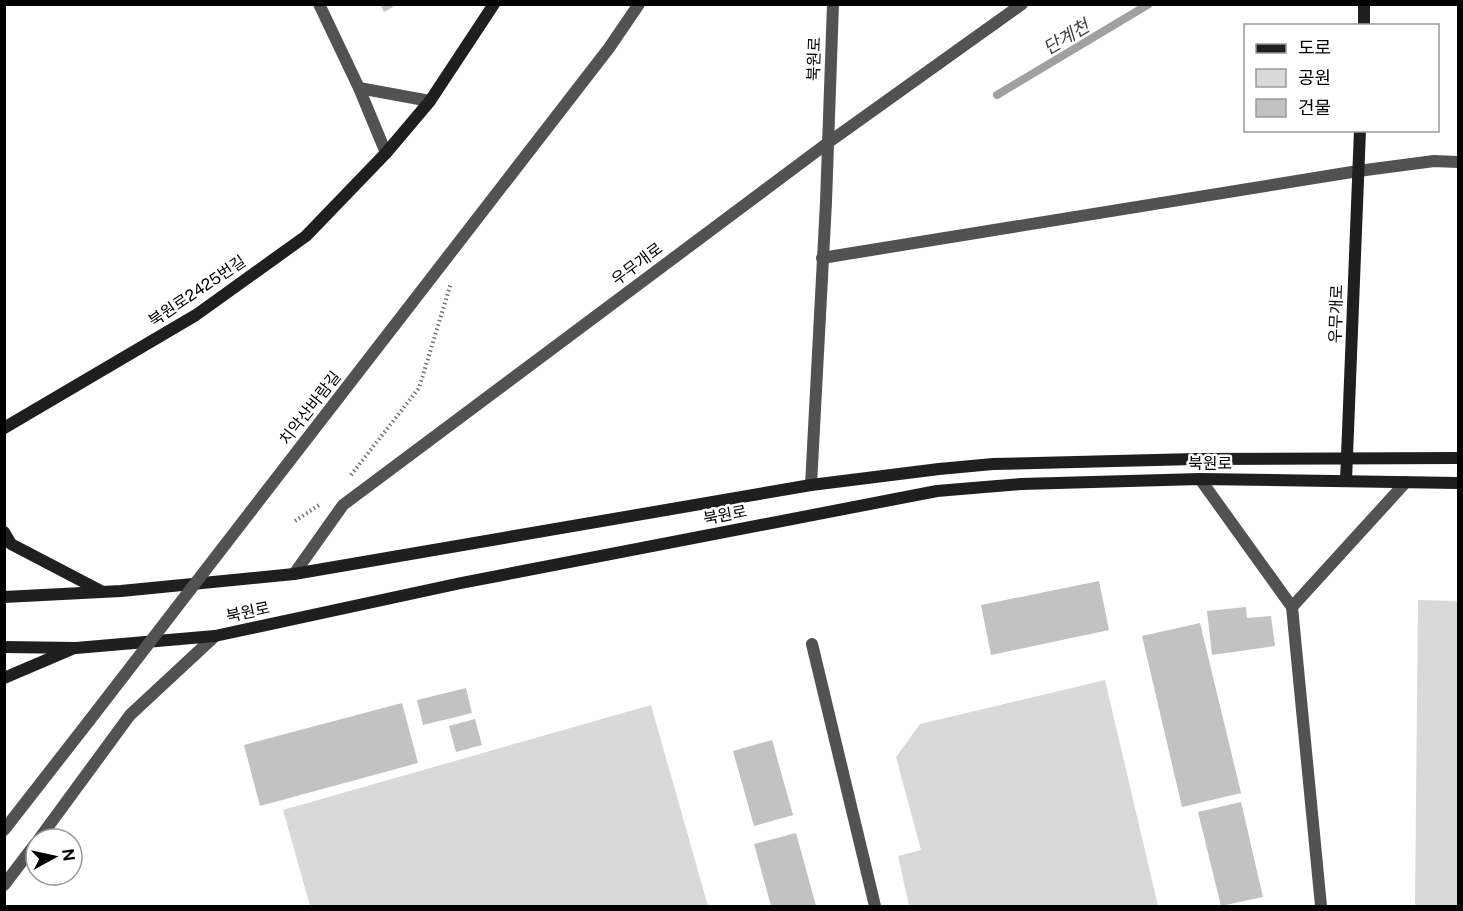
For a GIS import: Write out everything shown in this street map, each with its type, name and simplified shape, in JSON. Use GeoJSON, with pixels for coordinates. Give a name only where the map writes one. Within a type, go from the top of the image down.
{"type":"FeatureCollection","features":[{"type":"Feature","properties":{"kind":"street"},"geometry":{"type":"LineString","coordinates":[[319,4],[359,88],[386,153]]}},
{"type":"Feature","properties":{"kind":"street","name":"북원로2425번길"},"geometry":{"type":"LineString","coordinates":[[4,428],[196,315],[306,236],[386,153],[430,101],[494,4]]}},
{"type":"Feature","properties":{"kind":"street","name":"치악산바람길"},"geometry":{"type":"LineString","coordinates":[[4,830],[609,48],[639,4]]}},
{"type":"Feature","properties":{"kind":"street","name":"북원로"},"geometry":{"type":"LineString","coordinates":[[811,485],[829,142],[833,4]]}},
{"type":"Feature","properties":{"kind":"street","name":"우무개로"},"geometry":{"type":"LineString","coordinates":[[294,574],[343,505],[829,142],[1022,4]]}},
{"type":"Feature","properties":{"kind":"street"},"geometry":{"type":"LineString","coordinates":[[1364,4],[1364,24]]}},
{"type":"Feature","properties":{"kind":"street"},"geometry":{"type":"LineString","coordinates":[[359,88],[430,101]]}},
{"type":"Feature","properties":{"kind":"street","name":"우무개로"},"geometry":{"type":"LineString","coordinates":[[1346,481],[1360,132]]}},
{"type":"Feature","properties":{"kind":"street"},"geometry":{"type":"LineString","coordinates":[[822,258],[1358,171],[1434,161],[1458,162]]}},
{"type":"Feature","properties":{"kind":"street","name":"북원로"},"geometry":{"type":"LineString","coordinates":[[4,597],[102,592],[294,574],[811,485],[939,469],[993,464],[1195,459],[1458,458]]}},
{"type":"Feature","properties":{"kind":"street"},"geometry":{"type":"LineString","coordinates":[[1200,479],[1292,608],[1321,906]]}},
{"type":"Feature","properties":{"kind":"street","name":"북원로"},"geometry":{"type":"LineString","coordinates":[[4,647],[76,648],[215,636],[461,584],[937,491],[1021,484],[1200,479],[1458,483]]}},
{"type":"Feature","properties":{"kind":"street"},"geometry":{"type":"LineString","coordinates":[[1292,608],[1406,482]]}},
{"type":"Feature","properties":{"kind":"street"},"geometry":{"type":"LineString","coordinates":[[4,532],[11,544],[102,592]]}},
{"type":"Feature","properties":{"kind":"street"},"geometry":{"type":"LineString","coordinates":[[47,827],[130,715],[215,636]]}},
{"type":"Feature","properties":{"kind":"street"},"geometry":{"type":"LineString","coordinates":[[812,644],[875,906]]}},
{"type":"Feature","properties":{"kind":"street"},"geometry":{"type":"LineString","coordinates":[[4,678],[76,648]]}},
{"type":"Feature","properties":{"kind":"street"},"geometry":{"type":"LineString","coordinates":[[4,885],[24,858]]}},
{"type":"Feature","properties":{"kind":"path"},"geometry":{"type":"LineString","coordinates":[[346,481],[419,388],[454,276]]}},
{"type":"Feature","properties":{"kind":"path"},"geometry":{"type":"LineString","coordinates":[[295,521],[324,502]]}},
{"type":"Feature","properties":{"kind":"green space"},"geometry":{"type":"Polygon","coordinates":[[[1418,600],[1458,601],[1458,906],[1415,906],[1418,600]]]}},
{"type":"Feature","properties":{"kind":"green space"},"geometry":{"type":"Polygon","coordinates":[[[1105,680],[1158,906],[909,906],[898,856],[921,850],[896,757],[920,724],[1105,680]]]}},
{"type":"Feature","properties":{"kind":"green space"},"geometry":{"type":"Polygon","coordinates":[[[651,705],[708,906],[310,906],[283,810],[651,705]]]}},
{"type":"Feature","properties":{"kind":"building"},"geometry":{"type":"Polygon","coordinates":[[[380,4],[398,4],[384,12],[380,4]]]}},
{"type":"Feature","properties":{"kind":"building"},"geometry":{"type":"Polygon","coordinates":[[[1099,581],[1109,630],[991,655],[981,605],[1099,581]]]}},
{"type":"Feature","properties":{"kind":"building"},"geometry":{"type":"Polygon","coordinates":[[[1246,607],[1247,618],[1271,616],[1275,646],[1212,655],[1207,611],[1246,607]]]}},
{"type":"Feature","properties":{"kind":"building"},"geometry":{"type":"Polygon","coordinates":[[[1200,623],[1241,793],[1182,807],[1142,636],[1200,623]]]}},
{"type":"Feature","properties":{"kind":"building"},"geometry":{"type":"Polygon","coordinates":[[[466,688],[472,713],[423,725],[417,700],[466,688]]]}},
{"type":"Feature","properties":{"kind":"building"},"geometry":{"type":"Polygon","coordinates":[[[402,703],[418,763],[260,806],[244,745],[402,703]]]}},
{"type":"Feature","properties":{"kind":"building"},"geometry":{"type":"Polygon","coordinates":[[[475,719],[482,745],[456,752],[449,726],[475,719]]]}},
{"type":"Feature","properties":{"kind":"building"},"geometry":{"type":"Polygon","coordinates":[[[772,740],[793,815],[754,826],[733,751],[772,740]]]}},
{"type":"Feature","properties":{"kind":"building"},"geometry":{"type":"Polygon","coordinates":[[[1241,802],[1263,897],[1221,906],[1198,812],[1241,802]]]}},
{"type":"Feature","properties":{"kind":"building"},"geometry":{"type":"Polygon","coordinates":[[[796,833],[816,906],[771,906],[754,844],[796,833]]]}},
{"type":"Feature","properties":{"kind":"waterway","name":"단계천"},"geometry":{"type":"LineString","coordinates":[[997,95],[1149,4]]}}]}
